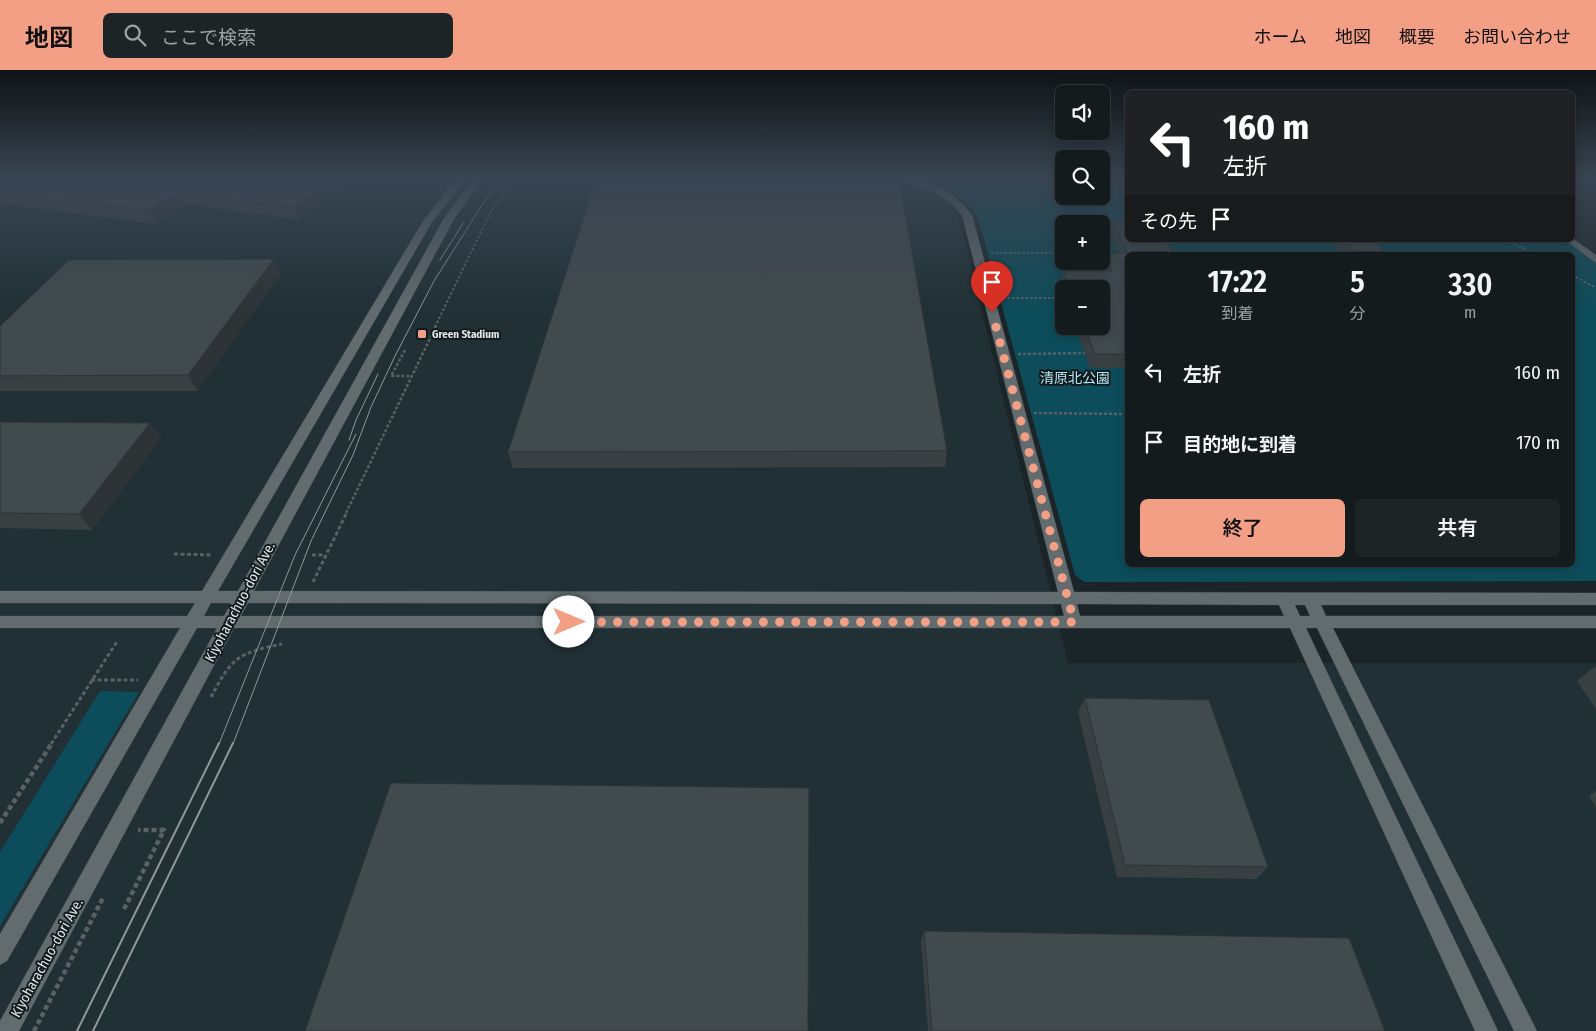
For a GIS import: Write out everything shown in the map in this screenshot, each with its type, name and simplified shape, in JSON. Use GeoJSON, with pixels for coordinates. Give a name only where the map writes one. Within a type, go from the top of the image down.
{"type":"FeatureCollection","features":[{"type":"Feature","properties":{"kind":"street","name":"Kiyoharachuo-dori Ave."},"geometry":{"type":"LineString","coordinates":[[0,954],[192,622],[427,223]]}},
{"type":"Feature","properties":{"kind":"street","name":"Kiyoharachuo-dori Ave."},"geometry":{"type":"LineString","coordinates":[[7,1031],[446,223]]}},
{"type":"Feature","properties":{"kind":"street"},"geometry":{"type":"LineString","coordinates":[[969,223],[1074,622]]}},
{"type":"Feature","properties":{"kind":"street"},"geometry":{"type":"LineString","coordinates":[[1573,242],[1596,260]]}},
{"type":"Feature","properties":{"kind":"street"},"geometry":{"type":"LineString","coordinates":[[0,597],[1596,599]]}},
{"type":"Feature","properties":{"kind":"street"},"geometry":{"type":"LineString","coordinates":[[1284,599],[1487,1031]]}},
{"type":"Feature","properties":{"kind":"street"},"geometry":{"type":"LineString","coordinates":[[1310,599],[1526,1031]]}},
{"type":"Feature","properties":{"kind":"street"},"geometry":{"type":"LineString","coordinates":[[0,622],[1596,622]]}},
{"type":"Feature","properties":{"kind":"path"},"geometry":{"type":"LineString","coordinates":[[312,583],[485,223]]}},
{"type":"Feature","properties":{"kind":"path"},"geometry":{"type":"LineString","coordinates":[[1511,242],[1529,252]]}},
{"type":"Feature","properties":{"kind":"path"},"geometry":{"type":"LineString","coordinates":[[986,253],[1055,253]]}},
{"type":"Feature","properties":{"kind":"path"},"geometry":{"type":"LineString","coordinates":[[1575,277],[1596,288]]}},
{"type":"Feature","properties":{"kind":"path"},"geometry":{"type":"LineString","coordinates":[[998,298],[1055,298]]}},
{"type":"Feature","properties":{"kind":"path"},"geometry":{"type":"LineString","coordinates":[[405,350],[392,376],[412,376]]}},
{"type":"Feature","properties":{"kind":"path"},"geometry":{"type":"LineString","coordinates":[[1012,354],[1089,354]]}},
{"type":"Feature","properties":{"kind":"path"},"geometry":{"type":"LineString","coordinates":[[1028,413],[1125,414]]}},
{"type":"Feature","properties":{"kind":"path"},"geometry":{"type":"LineString","coordinates":[[174,554],[221,555]]}},
{"type":"Feature","properties":{"kind":"path"},"geometry":{"type":"LineString","coordinates":[[312,555],[326,555]]}},
{"type":"Feature","properties":{"kind":"path"},"geometry":{"type":"LineString","coordinates":[[0,823],[118,640]]}},
{"type":"Feature","properties":{"kind":"path"},"geometry":{"type":"LineString","coordinates":[[210,698],[227,668],[237,657],[256,649],[282,644]]}},
{"type":"Feature","properties":{"kind":"path"},"geometry":{"type":"LineString","coordinates":[[91,680],[146,680]]}},
{"type":"Feature","properties":{"kind":"path"},"geometry":{"type":"LineString","coordinates":[[133,839],[142,822]]}},
{"type":"Feature","properties":{"kind":"path"},"geometry":{"type":"LineString","coordinates":[[124,910],[164,830],[138,830]]}},
{"type":"Feature","properties":{"kind":"path"},"geometry":{"type":"LineString","coordinates":[[34,1031],[106,892]]}},
{"type":"Feature","properties":{"kind":"shaded area"},"geometry":{"type":"Polygon","coordinates":[[[0,223],[960,223],[1068,663],[1596,663],[1596,1031],[0,1031],[0,223]]]}},
{"type":"Feature","properties":{"kind":"green space","name":"清原北公園"},"geometry":{"type":"Polygon","coordinates":[[[979,223],[1055,223],[1055,270],[1110,270],[1110,223],[1125,223],[1125,242],[1571,242],[1596,261],[1596,581],[1084,582],[1075,575],[979,223]]]}},
{"type":"Feature","properties":{"kind":"green space"},"geometry":{"type":"Polygon","coordinates":[[[100,691],[139,692],[0,926],[0,852],[100,691]]]}},
{"type":"Feature","properties":{"kind":"building"},"geometry":{"type":"Polygon","coordinates":[[[582,223],[907,223],[947,451],[508,452],[582,223]]]}},
{"type":"Feature","properties":{"kind":"building"},"geometry":{"type":"Polygon","coordinates":[[[1114,223],[1125,223],[1125,242],[1167,242],[1172,252],[1128,252],[1114,223]]]}},
{"type":"Feature","properties":{"kind":"building"},"geometry":{"type":"Polygon","coordinates":[[[1347,242],[1376,242],[1384,252],[1355,252],[1347,242]]]}},
{"type":"Feature","properties":{"kind":"building"},"geometry":{"type":"Polygon","coordinates":[[[1110,253],[1125,253],[1125,354],[1095,354],[1088,335],[1110,335],[1110,280],[1067,280],[1064,271],[1112,271],[1110,253]]]}},
{"type":"Feature","properties":{"kind":"building"},"geometry":{"type":"Polygon","coordinates":[[[274,259],[188,375],[0,376],[0,326],[69,260],[274,259]]]}},
{"type":"Feature","properties":{"kind":"building"},"geometry":{"type":"Polygon","coordinates":[[[0,422],[150,423],[79,514],[0,513],[0,422]]]}},
{"type":"Feature","properties":{"kind":"building"},"geometry":{"type":"Polygon","coordinates":[[[1085,698],[1209,700],[1268,867],[1125,865],[1085,698]]]}},
{"type":"Feature","properties":{"kind":"building"},"geometry":{"type":"Polygon","coordinates":[[[391,783],[809,788],[808,1031],[305,1031],[391,783]]]}},
{"type":"Feature","properties":{"kind":"building"},"geometry":{"type":"Polygon","coordinates":[[[924,931],[1349,938],[1385,1031],[932,1031],[924,931]]]}},
{"type":"Feature","properties":{"kind":"tram line"},"geometry":{"type":"LineString","coordinates":[[440,260],[463,223]]}},
{"type":"Feature","properties":{"kind":"tram line"},"geometry":{"type":"LineString","coordinates":[[233,744],[311,541],[353,455],[371,407],[434,281],[471,223]]}},
{"type":"Feature","properties":{"kind":"tram line"},"geometry":{"type":"LineString","coordinates":[[349,440],[356,420],[378,374]]}},
{"type":"Feature","properties":{"kind":"tram line"},"geometry":{"type":"LineString","coordinates":[[219,744],[295,555],[356,434]]}},
{"type":"Feature","properties":{"kind":"tram line"},"geometry":{"type":"LineString","coordinates":[[77,1031],[219,743]]}},
{"type":"Feature","properties":{"kind":"tram line"},"geometry":{"type":"LineString","coordinates":[[93,1031],[233,743]]}},
{"type":"Feature","properties":{"kind":"place","name":"Green Stadium"},"geometry":{"type":"Point","coordinates":[422,334]}},
{"type":"Feature","properties":{"kind":"route"},"geometry":{"type":"LineString","coordinates":[[569,622],[1074,622],[992,312]]}}]}
